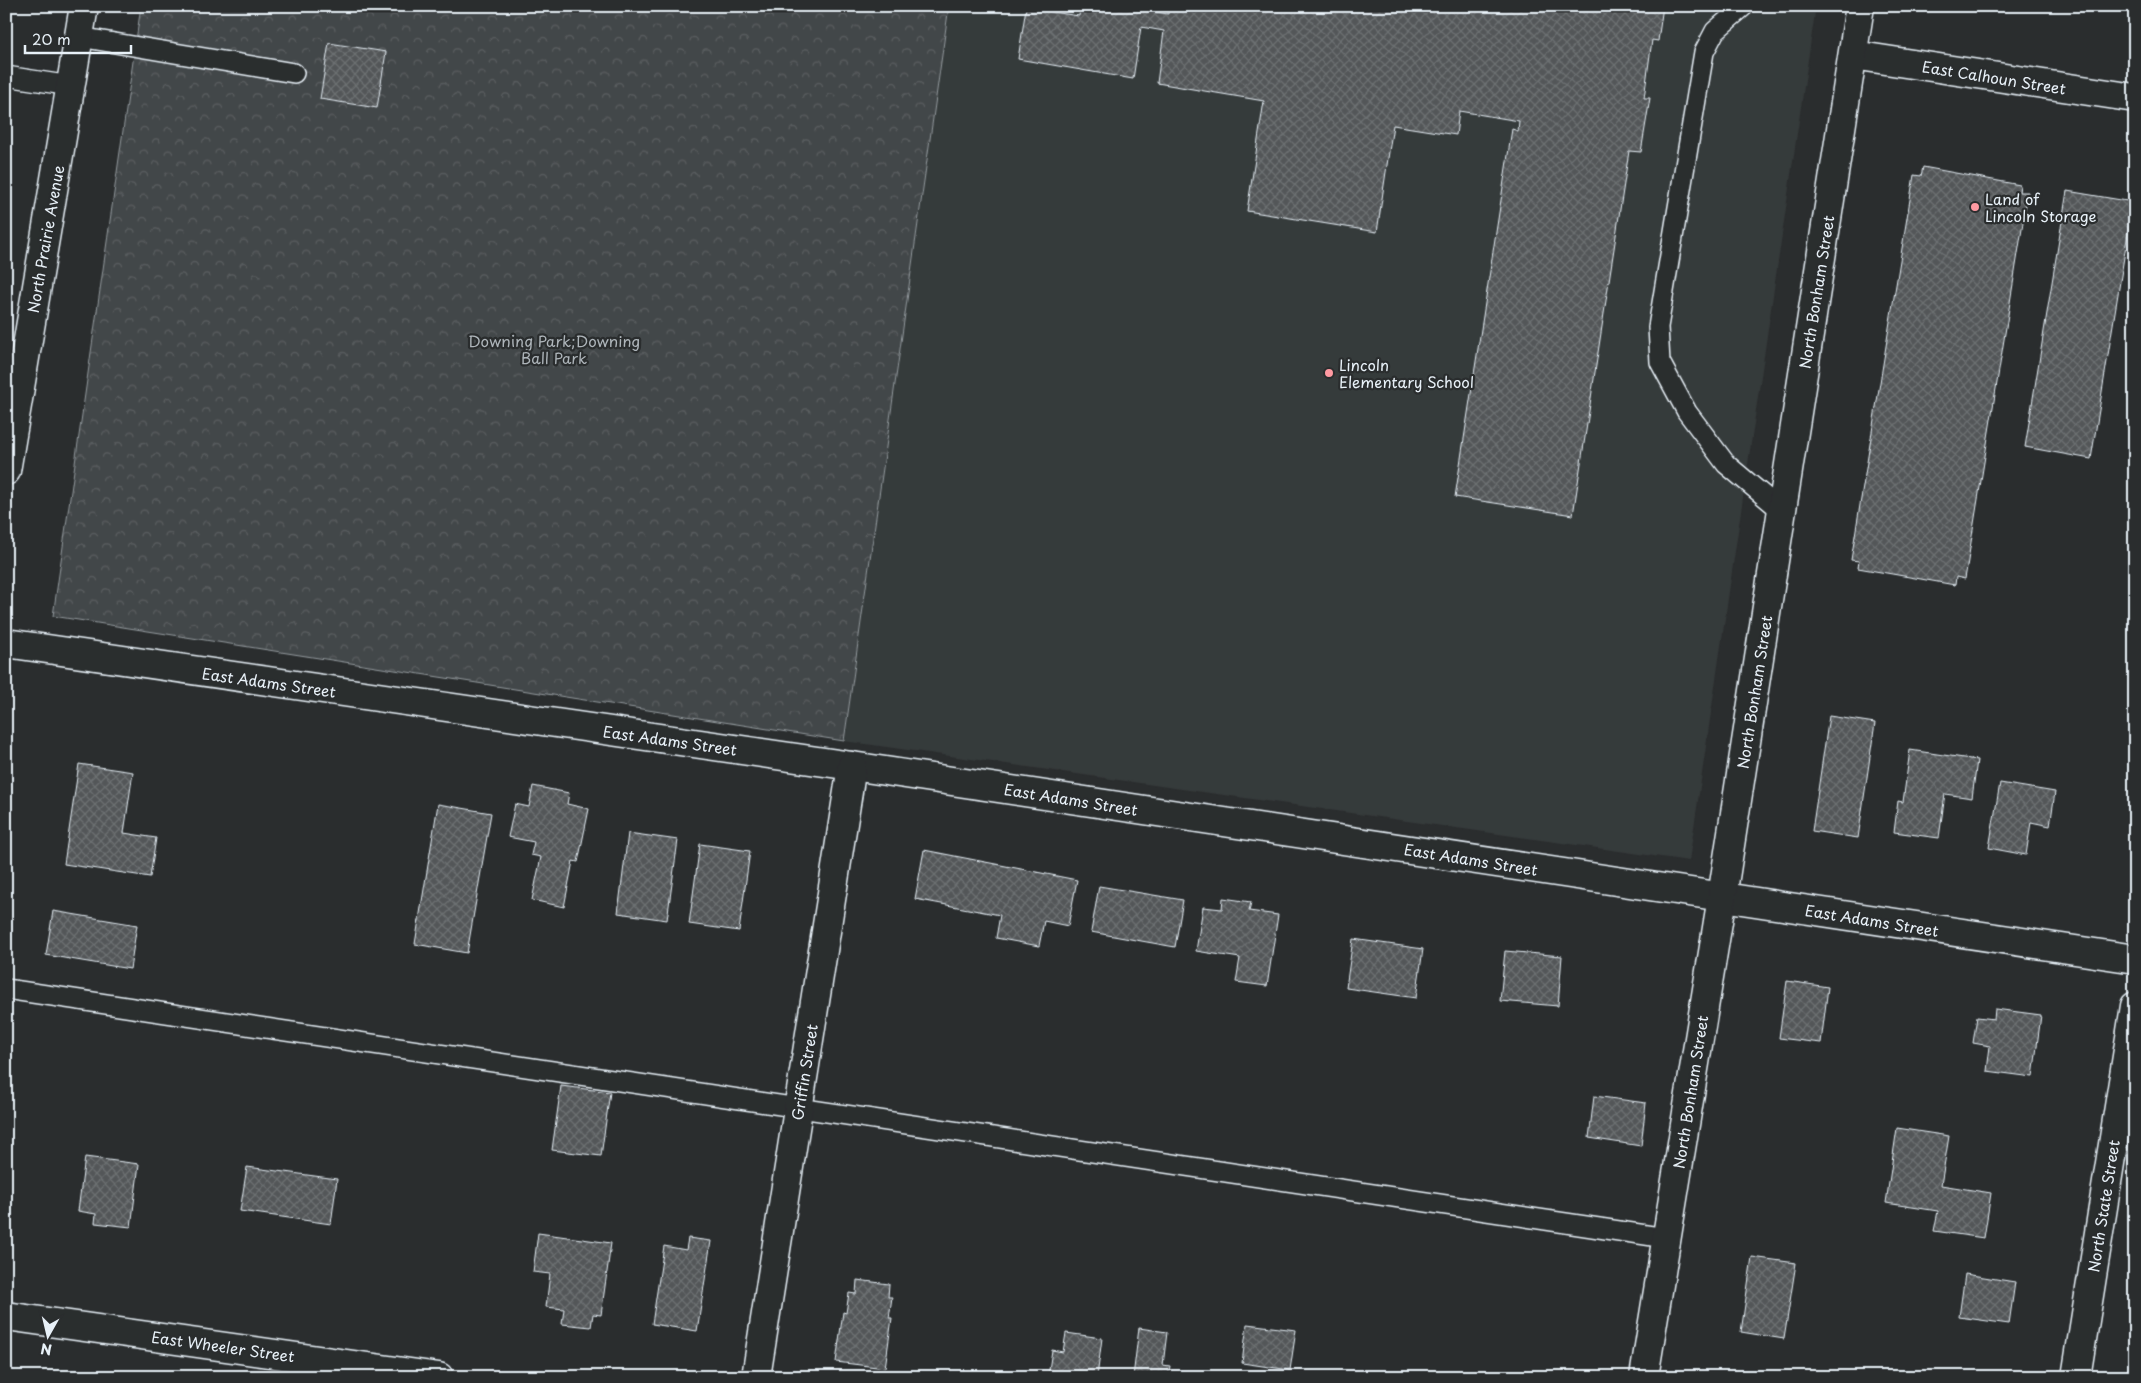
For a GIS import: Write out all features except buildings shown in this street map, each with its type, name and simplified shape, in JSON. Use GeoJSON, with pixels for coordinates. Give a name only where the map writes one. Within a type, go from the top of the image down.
{"type":"FeatureCollection","features":[{"type":"Feature","properties":{"kind":"street","name":"North Prairie Avenue"},"geometry":{"type":"LineString","coordinates":[[6,471],[14,373],[71,86],[84,6]]}},
{"type":"Feature","properties":{"kind":"street","name":"North Bonham Street"},"geometry":{"type":"LineString","coordinates":[[1644,1377],[1722,897],[1860,6]]}},
{"type":"Feature","properties":{"kind":"street","name":"East Calhoun Street"},"geometry":{"type":"LineString","coordinates":[[1853,55],[2135,98]]}},
{"type":"Feature","properties":{"kind":"street","name":"East Adams Street"},"geometry":{"type":"LineString","coordinates":[[6,644],[852,766],[2135,959]]}},
{"type":"Feature","properties":{"kind":"street","name":"Griffin Street"},"geometry":{"type":"LineString","coordinates":[[756,1377],[852,766]]}},
{"type":"Feature","properties":{"kind":"street","name":"North State Street"},"geometry":{"type":"LineString","coordinates":[[2076,1377],[2135,1006]]}},
{"type":"Feature","properties":{"kind":"street","name":"East Wheeler Street"},"geometry":{"type":"LineString","coordinates":[[6,1316],[439,1377]]}},
{"type":"Feature","properties":{"kind":"lane"},"geometry":{"type":"LineString","coordinates":[[1744,6],[1715,31],[1704,52],[1658,336],[1660,362],[1687,412],[1726,464],[1782,511]]}},
{"type":"Feature","properties":{"kind":"lane"},"geometry":{"type":"LineString","coordinates":[[79,36],[294,73]]}},
{"type":"Feature","properties":{"kind":"lane"},"geometry":{"type":"LineString","coordinates":[[6,76],[71,86]]}},
{"type":"Feature","properties":{"kind":"lane"},"geometry":{"type":"LineString","coordinates":[[6,989],[1666,1238]]}},
{"type":"Feature","properties":{"kind":"shaded area","name":"Lincoln Elementary School"},"geometry":{"type":"Polygon","coordinates":[[[949,6],[1816,6],[1689,861],[844,741],[949,6]]]}},
{"type":"Feature","properties":{"kind":"green space","name":"Downing Park;Downing Ball Park"},"geometry":{"type":"Polygon","coordinates":[[[141,6],[949,6],[844,741],[53,616],[141,6]]]}},
{"type":"Feature","properties":{"kind":"place","name":"Land of Lincoln Storage"},"geometry":{"type":"Point","coordinates":[1975,207]}},
{"type":"Feature","properties":{"kind":"place","name":"Lincoln Elementary School"},"geometry":{"type":"Point","coordinates":[1329,373]}}]}
